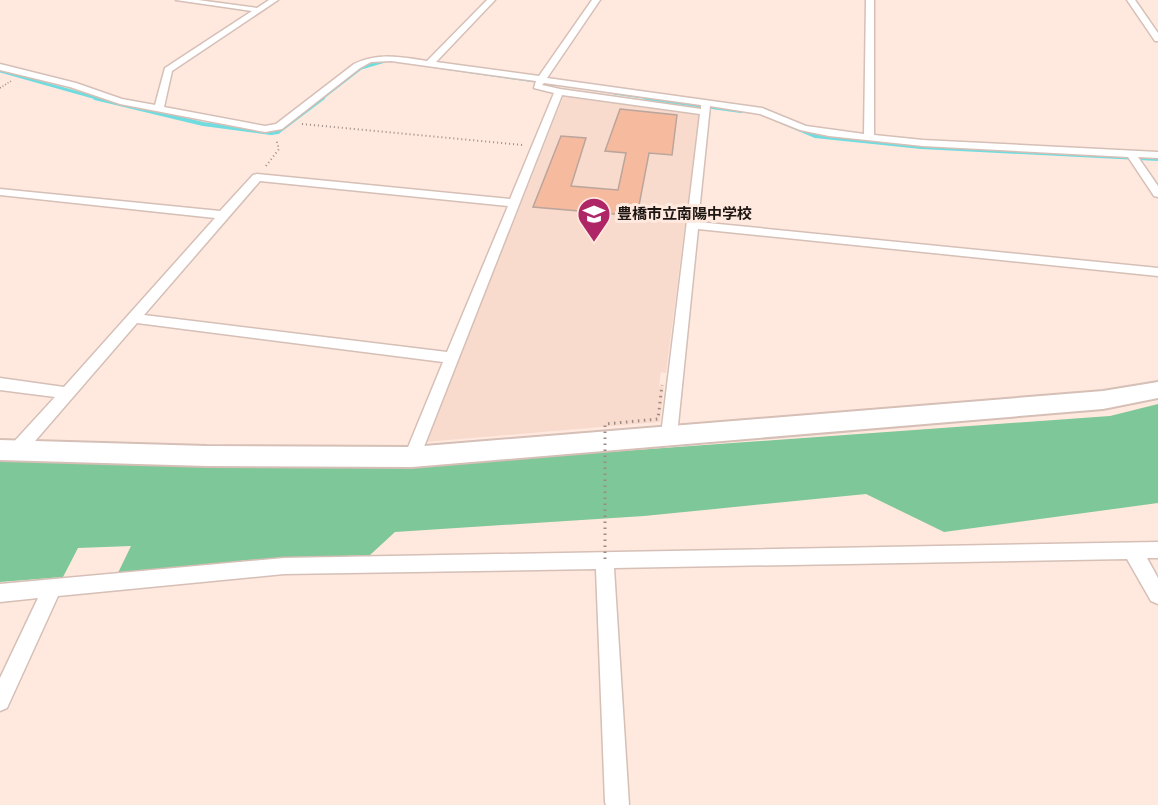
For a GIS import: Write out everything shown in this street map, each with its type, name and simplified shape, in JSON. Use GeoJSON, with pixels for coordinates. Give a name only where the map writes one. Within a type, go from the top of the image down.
{"type":"FeatureCollection","features":[{"type":"Feature","properties":{"kind":"street"},"geometry":{"type":"LineString","coordinates":[[180,0],[259,10]]}},
{"type":"Feature","properties":{"kind":"street"},"geometry":{"type":"LineString","coordinates":[[159,109],[168,70],[273,0]]}},
{"type":"Feature","properties":{"kind":"street"},"geometry":{"type":"LineString","coordinates":[[430,63],[491,0]]}},
{"type":"Feature","properties":{"kind":"street"},"geometry":{"type":"LineString","coordinates":[[540,82],[596,0]]}},
{"type":"Feature","properties":{"kind":"street"},"geometry":{"type":"LineString","coordinates":[[869,137],[870,0]]}},
{"type":"Feature","properties":{"kind":"street"},"geometry":{"type":"LineString","coordinates":[[1131,0],[1158,39]]}},
{"type":"Feature","properties":{"kind":"street"},"geometry":{"type":"LineString","coordinates":[[0,67],[159,109],[272,129],[279,127],[362,63],[391,58],[706,108]]}},
{"type":"Feature","properties":{"kind":"street"},"geometry":{"type":"LineString","coordinates":[[540,82],[560,92],[770,113],[813,131],[923,143],[1133,157],[1158,155]]}},
{"type":"Feature","properties":{"kind":"street"},"geometry":{"type":"LineString","coordinates":[[412,457],[560,92]]}},
{"type":"Feature","properties":{"kind":"street"},"geometry":{"type":"LineString","coordinates":[[669,435],[706,108]]}},
{"type":"Feature","properties":{"kind":"street"},"geometry":{"type":"LineString","coordinates":[[1133,157],[1158,194]]}},
{"type":"Feature","properties":{"kind":"street"},"geometry":{"type":"LineString","coordinates":[[9,450],[69,393],[257,177],[515,203]]}},
{"type":"Feature","properties":{"kind":"street"},"geometry":{"type":"LineString","coordinates":[[0,192],[222,215]]}},
{"type":"Feature","properties":{"kind":"street"},"geometry":{"type":"LineString","coordinates":[[693,225],[1158,272]]}},
{"type":"Feature","properties":{"kind":"street"},"geometry":{"type":"LineString","coordinates":[[134,318],[452,358]]}},
{"type":"Feature","properties":{"kind":"street"},"geometry":{"type":"LineString","coordinates":[[0,384],[69,393]]}},
{"type":"Feature","properties":{"kind":"street"},"geometry":{"type":"LineString","coordinates":[[9,450],[207,456],[412,457],[1103,400],[1158,390]]}},
{"type":"Feature","properties":{"kind":"street"},"geometry":{"type":"LineString","coordinates":[[1132,550],[1158,595]]}},
{"type":"Feature","properties":{"kind":"street"},"geometry":{"type":"LineString","coordinates":[[0,593],[284,566],[1158,550]]}},
{"type":"Feature","properties":{"kind":"street"},"geometry":{"type":"LineString","coordinates":[[605,559],[616,804]]}},
{"type":"Feature","properties":{"kind":"street"},"geometry":{"type":"LineString","coordinates":[[0,701],[52,588]]}},
{"type":"Feature","properties":{"kind":"path"},"geometry":{"type":"LineString","coordinates":[[0,88],[14,80]]}},
{"type":"Feature","properties":{"kind":"path"},"geometry":{"type":"LineString","coordinates":[[296,124],[538,146]]}},
{"type":"Feature","properties":{"kind":"path"},"geometry":{"type":"LineString","coordinates":[[605,559],[605,424],[658,419],[662,386]]}},
{"type":"Feature","properties":{"kind":"shaded area","name":"豊橋市立南陽中学校"},"geometry":{"type":"Polygon","coordinates":[[[564,95],[699,115],[666,373],[661,372],[659,386],[664,387],[660,422],[426,442],[564,95]]]}},
{"type":"Feature","properties":{"kind":"green space"},"geometry":{"type":"Polygon","coordinates":[[[1158,404],[1158,503],[944,532],[866,494],[644,516],[395,532],[370,555],[247,560],[116,577],[131,546],[78,548],[63,577],[0,582],[0,461],[400,467],[1110,416],[1158,404]]]}},
{"type":"Feature","properties":{"kind":"building"},"geometry":{"type":"Polygon","coordinates":[[[620,109],[677,115],[672,155],[649,153],[637,216],[533,207],[561,136],[586,138],[571,186],[618,190],[626,153],[605,151],[620,109]]]}},
{"type":"Feature","properties":{"kind":"waterway"},"geometry":{"type":"LineString","coordinates":[[321,99],[361,68],[385,61]]}},
{"type":"Feature","properties":{"kind":"waterway"},"geometry":{"type":"LineString","coordinates":[[430,66],[542,82]]}},
{"type":"Feature","properties":{"kind":"waterway"},"geometry":{"type":"LineString","coordinates":[[0,71],[100,99]]}},
{"type":"Feature","properties":{"kind":"waterway"},"geometry":{"type":"LineString","coordinates":[[614,93],[656,99]]}},
{"type":"Feature","properties":{"kind":"waterway"},"geometry":{"type":"LineString","coordinates":[[95,98],[203,124],[271,133],[278,132],[323,98]]}},
{"type":"Feature","properties":{"kind":"waterway"},"geometry":{"type":"LineString","coordinates":[[646,98],[741,111]]}},
{"type":"Feature","properties":{"kind":"waterway"},"geometry":{"type":"LineString","coordinates":[[784,123],[815,136],[921,147],[1158,159]]}},
{"type":"Feature","properties":{"kind":"place","name":"豊橋市立南陽中学校"},"geometry":{"type":"Point","coordinates":[594,243]}}]}
